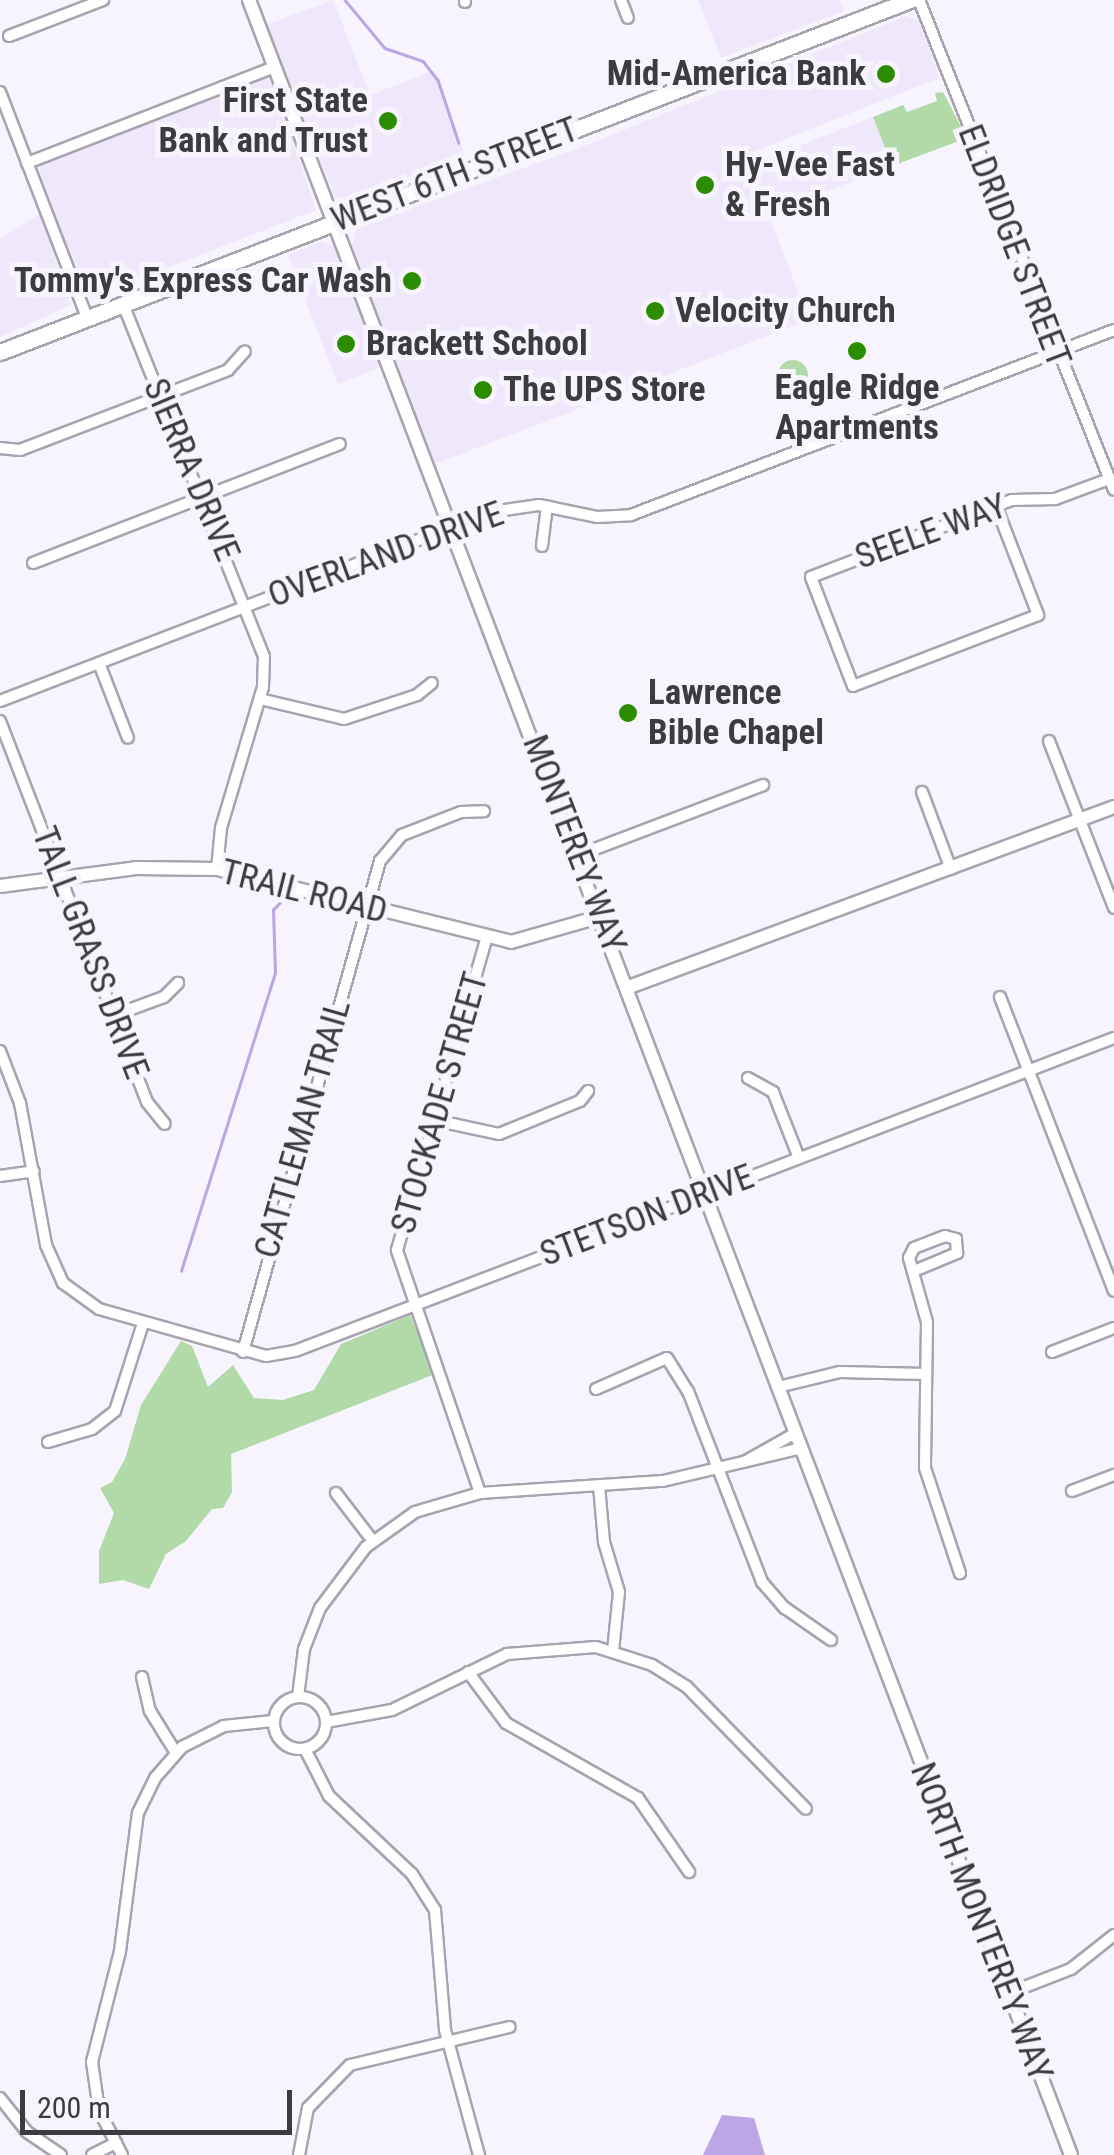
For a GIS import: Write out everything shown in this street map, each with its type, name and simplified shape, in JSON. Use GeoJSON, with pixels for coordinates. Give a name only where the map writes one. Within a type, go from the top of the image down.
{"type":"FeatureCollection","features":[{"type":"Feature","properties":{"kind":"main road","name":"WEST 6TH STREET"},"geometry":{"type":"LineString","coordinates":[[0,352],[910,0]]}},
{"type":"Feature","properties":{"kind":"street"},"geometry":{"type":"LineString","coordinates":[[9,36],[102,0]]}},
{"type":"Feature","properties":{"kind":"street","name":"MONTEREY WAY"},"geometry":{"type":"LineString","coordinates":[[249,0],[630,987],[778,1388],[794,1442],[891,1690]]}},
{"type":"Feature","properties":{"kind":"street"},"geometry":{"type":"LineString","coordinates":[[621,0],[628,18]]}},
{"type":"Feature","properties":{"kind":"street","name":"ELDRIDGE STREET"},"geometry":{"type":"LineString","coordinates":[[919,0],[1056,354],[1112,484]]}},
{"type":"Feature","properties":{"kind":"street"},"geometry":{"type":"LineString","coordinates":[[28,164],[275,68]]}},
{"type":"Feature","properties":{"kind":"street"},"geometry":{"type":"LineString","coordinates":[[0,92],[87,318]]}},
{"type":"Feature","properties":{"kind":"street","name":"SIERRA DRIVE"},"geometry":{"type":"LineString","coordinates":[[123,304],[198,499],[247,606],[264,657],[260,699],[221,828],[216,869]]}},
{"type":"Feature","properties":{"kind":"street","name":"OVERLAND DRIVE"},"geometry":{"type":"LineString","coordinates":[[0,701],[505,508],[548,506],[597,517],[648,510],[1114,330]]}},
{"type":"Feature","properties":{"kind":"street"},"geometry":{"type":"LineString","coordinates":[[0,448],[20,450],[228,370],[245,350]]}},
{"type":"Feature","properties":{"kind":"street"},"geometry":{"type":"LineString","coordinates":[[33,563],[340,444]]}},
{"type":"Feature","properties":{"kind":"street","name":"SEELE WAY"},"geometry":{"type":"LineString","coordinates":[[996,506],[1038,615],[854,686],[811,576],[996,506],[1055,500],[1112,484]]}},
{"type":"Feature","properties":{"kind":"street"},"geometry":{"type":"LineString","coordinates":[[542,546],[548,506]]}},
{"type":"Feature","properties":{"kind":"street"},"geometry":{"type":"LineString","coordinates":[[99,663],[128,738]]}},
{"type":"Feature","properties":{"kind":"street"},"geometry":{"type":"LineString","coordinates":[[260,699],[344,720],[417,695],[432,683]]}},
{"type":"Feature","properties":{"kind":"street","name":"TALL GRASS DRIVE"},"geometry":{"type":"LineString","coordinates":[[0,720],[147,1102],[165,1124]]}},
{"type":"Feature","properties":{"kind":"street"},"geometry":{"type":"LineString","coordinates":[[1050,742],[1114,908]]}},
{"type":"Feature","properties":{"kind":"street"},"geometry":{"type":"LineString","coordinates":[[578,855],[763,784]]}},
{"type":"Feature","properties":{"kind":"street"},"geometry":{"type":"LineString","coordinates":[[922,792],[951,869]]}},
{"type":"Feature","properties":{"kind":"street"},"geometry":{"type":"LineString","coordinates":[[630,987],[1114,807]]}},
{"type":"Feature","properties":{"kind":"street","name":"CATTLEMAN TRAIL"},"geometry":{"type":"LineString","coordinates":[[243,1352],[241,1339],[380,861],[398,838],[461,812],[484,811]]}},
{"type":"Feature","properties":{"kind":"street","name":"TRAIL ROAD"},"geometry":{"type":"LineString","coordinates":[[0,886],[60,876],[216,869],[486,939],[535,940],[602,916]]}},
{"type":"Feature","properties":{"kind":"street","name":"STOCKADE STREET"},"geometry":{"type":"LineString","coordinates":[[480,1492],[398,1250],[486,939]]}},
{"type":"Feature","properties":{"kind":"street"},"geometry":{"type":"LineString","coordinates":[[116,1015],[164,996],[178,983]]}},
{"type":"Feature","properties":{"kind":"street"},"geometry":{"type":"LineString","coordinates":[[1000,997],[1114,1290]]}},
{"type":"Feature","properties":{"kind":"street","name":"STETSON DRIVE"},"geometry":{"type":"LineString","coordinates":[[0,1050],[34,1171],[46,1245],[64,1284],[86,1302],[243,1352],[294,1351],[1114,1038]]}},
{"type":"Feature","properties":{"kind":"street"},"geometry":{"type":"LineString","coordinates":[[748,1078],[778,1101],[800,1158]]}},
{"type":"Feature","properties":{"kind":"street"},"geometry":{"type":"LineString","coordinates":[[434,1120],[499,1134],[580,1101],[588,1091]]}},
{"type":"Feature","properties":{"kind":"street"},"geometry":{"type":"LineString","coordinates":[[0,1176],[34,1171]]}},
{"type":"Feature","properties":{"kind":"street"},"geometry":{"type":"LineString","coordinates":[[914,1271],[957,1253],[956,1239],[914,1248],[914,1271],[924,1300],[924,1468],[960,1573]]}},
{"type":"Feature","properties":{"kind":"street"},"geometry":{"type":"LineString","coordinates":[[48,1442],[92,1429],[115,1411],[143,1323]]}},
{"type":"Feature","properties":{"kind":"street"},"geometry":{"type":"LineString","coordinates":[[1052,1352],[1114,1328]]}},
{"type":"Feature","properties":{"kind":"street"},"geometry":{"type":"LineString","coordinates":[[596,1389],[668,1358],[720,1469],[762,1582],[785,1608],[831,1640]]}},
{"type":"Feature","properties":{"kind":"street"},"geometry":{"type":"LineString","coordinates":[[778,1388],[840,1372],[926,1374]]}},
{"type":"Feature","properties":{"kind":"street"},"geometry":{"type":"LineString","coordinates":[[298,1696],[304,1649],[320,1608],[372,1540],[416,1512],[480,1492],[598,1486],[720,1469],[794,1442]]}},
{"type":"Feature","properties":{"kind":"street"},"geometry":{"type":"LineString","coordinates":[[1072,1491],[1114,1475]]}},
{"type":"Feature","properties":{"kind":"street"},"geometry":{"type":"LineString","coordinates":[[598,1486],[604,1542],[620,1592],[613,1651]]}},
{"type":"Feature","properties":{"kind":"street"},"geometry":{"type":"LineString","coordinates":[[336,1493],[372,1540]]}},
{"type":"Feature","properties":{"kind":"street"},"geometry":{"type":"LineString","coordinates":[[326,1722],[392,1710],[468,1672],[532,1648],[613,1651],[687,1687],[806,1810]]}},
{"type":"Feature","properties":{"kind":"street"},"geometry":{"type":"LineString","coordinates":[[468,1672],[506,1723],[638,1798],[690,1872]]}},
{"type":"Feature","properties":{"kind":"street"},"geometry":{"type":"LineString","coordinates":[[142,1677],[150,1710],[176,1753]]}},
{"type":"Feature","properties":{"kind":"street","name":"NORTH MONTEREY WAY"},"geometry":{"type":"LineString","coordinates":[[891,1690],[1071,2155]]}},
{"type":"Feature","properties":{"kind":"street"},"geometry":{"type":"LineString","coordinates":[[298,1696],[279,1707],[273,1721],[282,1743],[305,1749],[341,1811],[412,1874],[430,1899],[442,1940],[447,2041],[479,2155]]}},
{"type":"Feature","properties":{"kind":"street"},"geometry":{"type":"LineString","coordinates":[[298,1696],[321,1707],[326,1722],[320,1740],[305,1749]]}},
{"type":"Feature","properties":{"kind":"street"},"geometry":{"type":"LineString","coordinates":[[122,2155],[95,2095],[94,2042],[122,1939],[138,1814],[154,1778],[176,1753],[224,1726],[273,1721]]}},
{"type":"Feature","properties":{"kind":"street"},"geometry":{"type":"LineString","coordinates":[[1009,1993],[1071,1969],[1114,1935]]}},
{"type":"Feature","properties":{"kind":"street"},"geometry":{"type":"LineString","coordinates":[[299,2155],[308,2108],[337,2074],[373,2056],[510,2027]]}},
{"type":"Feature","properties":{"kind":"street"},"geometry":{"type":"LineString","coordinates":[[0,2098],[27,2132],[62,2155]]}},
{"type":"Feature","properties":{"kind":"street"},"geometry":{"type":"LineString","coordinates":[[92,2155],[116,2143]]}},
{"type":"Feature","properties":{"kind":"shaded area"},"geometry":{"type":"Polygon","coordinates":[[[333,0],[370,95],[433,71],[465,155],[346,201],[335,197],[265,25],[333,0]]]}},
{"type":"Feature","properties":{"kind":"shaded area"},"geometry":{"type":"Polygon","coordinates":[[[698,0],[840,0],[844,11],[721,58],[698,0]]]}},
{"type":"Feature","properties":{"kind":"shaded area"},"geometry":{"type":"Polygon","coordinates":[[[906,16],[922,22],[939,78],[745,155],[749,165],[873,117],[892,166],[768,214],[809,320],[435,464],[352,244],[356,229],[589,144],[906,16]]]}},
{"type":"Feature","properties":{"kind":"shaded area"},"geometry":{"type":"Polygon","coordinates":[[[267,78],[275,85],[316,210],[90,298],[38,175],[41,165],[267,78]]]}},
{"type":"Feature","properties":{"kind":"shaded area"},"geometry":{"type":"Polygon","coordinates":[[[40,214],[71,305],[0,337],[0,239],[40,214]]]}},
{"type":"Feature","properties":{"kind":"shaded area"},"geometry":{"type":"Polygon","coordinates":[[[322,241],[336,248],[381,367],[338,384],[288,255],[322,241]]]}},
{"type":"Feature","properties":{"kind":"shaded area"},"geometry":{"type":"Polygon","coordinates":[[[722,2115],[754,2118],[765,2155],[703,2155],[722,2115]]]}},
{"type":"Feature","properties":{"kind":"green space"},"geometry":{"type":"Polygon","coordinates":[[[943,92],[967,138],[892,166],[873,117],[903,105],[907,112],[937,101],[935,93],[943,92]]]}},
{"type":"Feature","properties":{"kind":"green space"},"geometry":{"type":"Polygon","coordinates":[[[793,360],[804,364],[808,375],[804,386],[793,390],[782,386],[778,375],[782,364],[793,360]]]}},
{"type":"Feature","properties":{"kind":"green space"},"geometry":{"type":"Polygon","coordinates":[[[410,1315],[435,1374],[231,1454],[232,1492],[223,1508],[212,1509],[186,1541],[166,1554],[149,1589],[123,1580],[99,1584],[99,1551],[114,1513],[100,1488],[112,1482],[125,1459],[141,1405],[181,1341],[192,1346],[208,1387],[233,1365],[254,1398],[283,1400],[314,1390],[341,1344],[410,1315]]]}},
{"type":"Feature","properties":{"kind":"waterway"},"geometry":{"type":"LineString","coordinates":[[345,0],[385,48],[423,61],[438,80],[459,143]]}},
{"type":"Feature","properties":{"kind":"waterway"},"geometry":{"type":"LineString","coordinates":[[181,1271],[275,973],[273,910],[281,901]]}},
{"type":"Feature","properties":{"kind":"place","name":"Mid-America Bank"},"geometry":{"type":"Point","coordinates":[886,74]}},
{"type":"Feature","properties":{"kind":"place","name":"First State Bank and Trust"},"geometry":{"type":"Point","coordinates":[388,121]}},
{"type":"Feature","properties":{"kind":"place","name":"Hy-Vee Fast & Fresh"},"geometry":{"type":"Point","coordinates":[705,185]}},
{"type":"Feature","properties":{"kind":"place","name":"Tommy's Express Car Wash"},"geometry":{"type":"Point","coordinates":[412,281]}},
{"type":"Feature","properties":{"kind":"place","name":"Velocity Church"},"geometry":{"type":"Point","coordinates":[655,311]}},
{"type":"Feature","properties":{"kind":"place","name":"Brackett School"},"geometry":{"type":"Point","coordinates":[346,344]}},
{"type":"Feature","properties":{"kind":"place","name":"Eagle Ridge Apartments"},"geometry":{"type":"Point","coordinates":[857,351]}},
{"type":"Feature","properties":{"kind":"place","name":"The UPS Store"},"geometry":{"type":"Point","coordinates":[483,390]}},
{"type":"Feature","properties":{"kind":"place","name":"Lawrence Bible Chapel"},"geometry":{"type":"Point","coordinates":[628,713]}}]}
